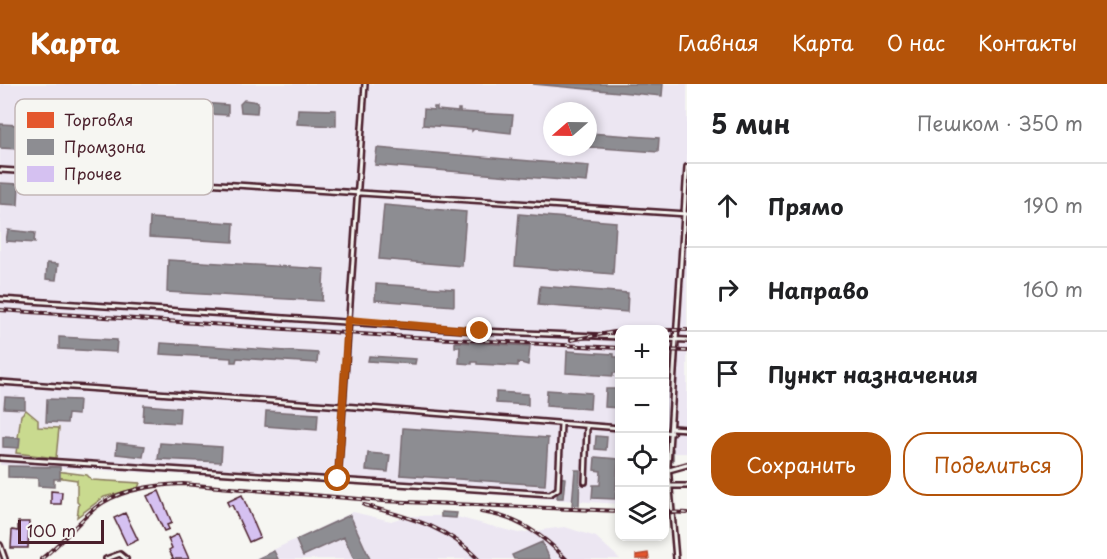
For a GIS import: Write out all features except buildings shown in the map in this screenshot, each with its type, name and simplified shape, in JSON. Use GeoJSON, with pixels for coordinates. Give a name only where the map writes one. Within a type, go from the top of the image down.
{"type":"FeatureCollection","features":[{"type":"Feature","properties":{"kind":"lane"},"geometry":{"type":"LineString","coordinates":[[338,479],[365,84]]}},
{"type":"Feature","properties":{"kind":"lane"},"geometry":{"type":"LineString","coordinates":[[676,559],[669,470],[687,167]]}},
{"type":"Feature","properties":{"kind":"lane"},"geometry":{"type":"LineString","coordinates":[[0,170],[15,171]]}},
{"type":"Feature","properties":{"kind":"lane"},"geometry":{"type":"LineString","coordinates":[[213,184],[686,214]]}},
{"type":"Feature","properties":{"kind":"lane"},"geometry":{"type":"LineString","coordinates":[[0,299],[348,320],[480,331],[615,337]]}},
{"type":"Feature","properties":{"kind":"lane"},"geometry":{"type":"LineString","coordinates":[[669,339],[687,340]]}},
{"type":"Feature","properties":{"kind":"lane"},"geometry":{"type":"LineString","coordinates":[[0,382],[615,428]]}},
{"type":"Feature","properties":{"kind":"lane"},"geometry":{"type":"LineString","coordinates":[[0,458],[550,494],[558,489],[561,424]]}},
{"type":"Feature","properties":{"kind":"lane"},"geometry":{"type":"LineString","coordinates":[[585,482],[587,426]]}},
{"type":"Feature","properties":{"kind":"lane"},"geometry":{"type":"LineString","coordinates":[[669,431],[687,429]]}},
{"type":"Feature","properties":{"kind":"lane"},"geometry":{"type":"LineString","coordinates":[[669,470],[687,465]]}},
{"type":"Feature","properties":{"kind":"lane"},"geometry":{"type":"LineString","coordinates":[[670,486],[687,486]]}},
{"type":"Feature","properties":{"kind":"lane"},"geometry":{"type":"LineString","coordinates":[[0,545],[5,559]]}},
{"type":"Feature","properties":{"kind":"lane"},"geometry":{"type":"LineString","coordinates":[[106,559],[120,554],[126,559]]}},
{"type":"Feature","properties":{"kind":"shaded area"},"geometry":{"type":"Polygon","coordinates":[[[0,84],[687,84],[687,453],[669,453],[669,325],[615,325],[615,504],[306,481],[0,465],[0,84]]]}},
{"type":"Feature","properties":{"kind":"shaded area"},"geometry":{"type":"Polygon","coordinates":[[[353,512],[391,521],[407,516],[453,516],[518,533],[565,527],[596,537],[620,559],[254,559],[353,512]]]}},
{"type":"Feature","properties":{"kind":"green space"},"geometry":{"type":"Polygon","coordinates":[[[26,410],[38,420],[38,427],[59,428],[56,458],[16,453],[21,415],[26,410]]]}},
{"type":"Feature","properties":{"kind":"green space"},"geometry":{"type":"Polygon","coordinates":[[[56,471],[87,475],[92,480],[140,483],[138,488],[104,497],[77,517],[79,504],[77,502],[77,480],[56,477],[56,471]]]}},
{"type":"Feature","properties":{"kind":"railway"},"geometry":{"type":"LineString","coordinates":[[0,310],[376,335],[615,348]]}},
{"type":"Feature","properties":{"kind":"railway"},"geometry":{"type":"LineString","coordinates":[[669,330],[687,330]]}},
{"type":"Feature","properties":{"kind":"railway"},"geometry":{"type":"LineString","coordinates":[[571,340],[615,332]]}},
{"type":"Feature","properties":{"kind":"railway"},"geometry":{"type":"LineString","coordinates":[[669,350],[687,351]]}},
{"type":"Feature","properties":{"kind":"railway"},"geometry":{"type":"LineString","coordinates":[[41,559],[95,508],[115,496],[137,489],[183,484],[383,501],[615,511]]}},
{"type":"Feature","properties":{"kind":"railway"},"geometry":{"type":"LineString","coordinates":[[364,505],[410,518],[439,530],[466,547],[478,559]]}},
{"type":"Feature","properties":{"kind":"railway"},"geometry":{"type":"LineString","coordinates":[[481,512],[506,518],[528,528],[566,559]]}},
{"type":"Feature","properties":{"kind":"railway"},"geometry":{"type":"LineString","coordinates":[[669,512],[687,513]]}},
{"type":"Feature","properties":{"kind":"route"},"geometry":{"type":"LineString","coordinates":[[338,479],[348,320],[480,331]]}}]}
